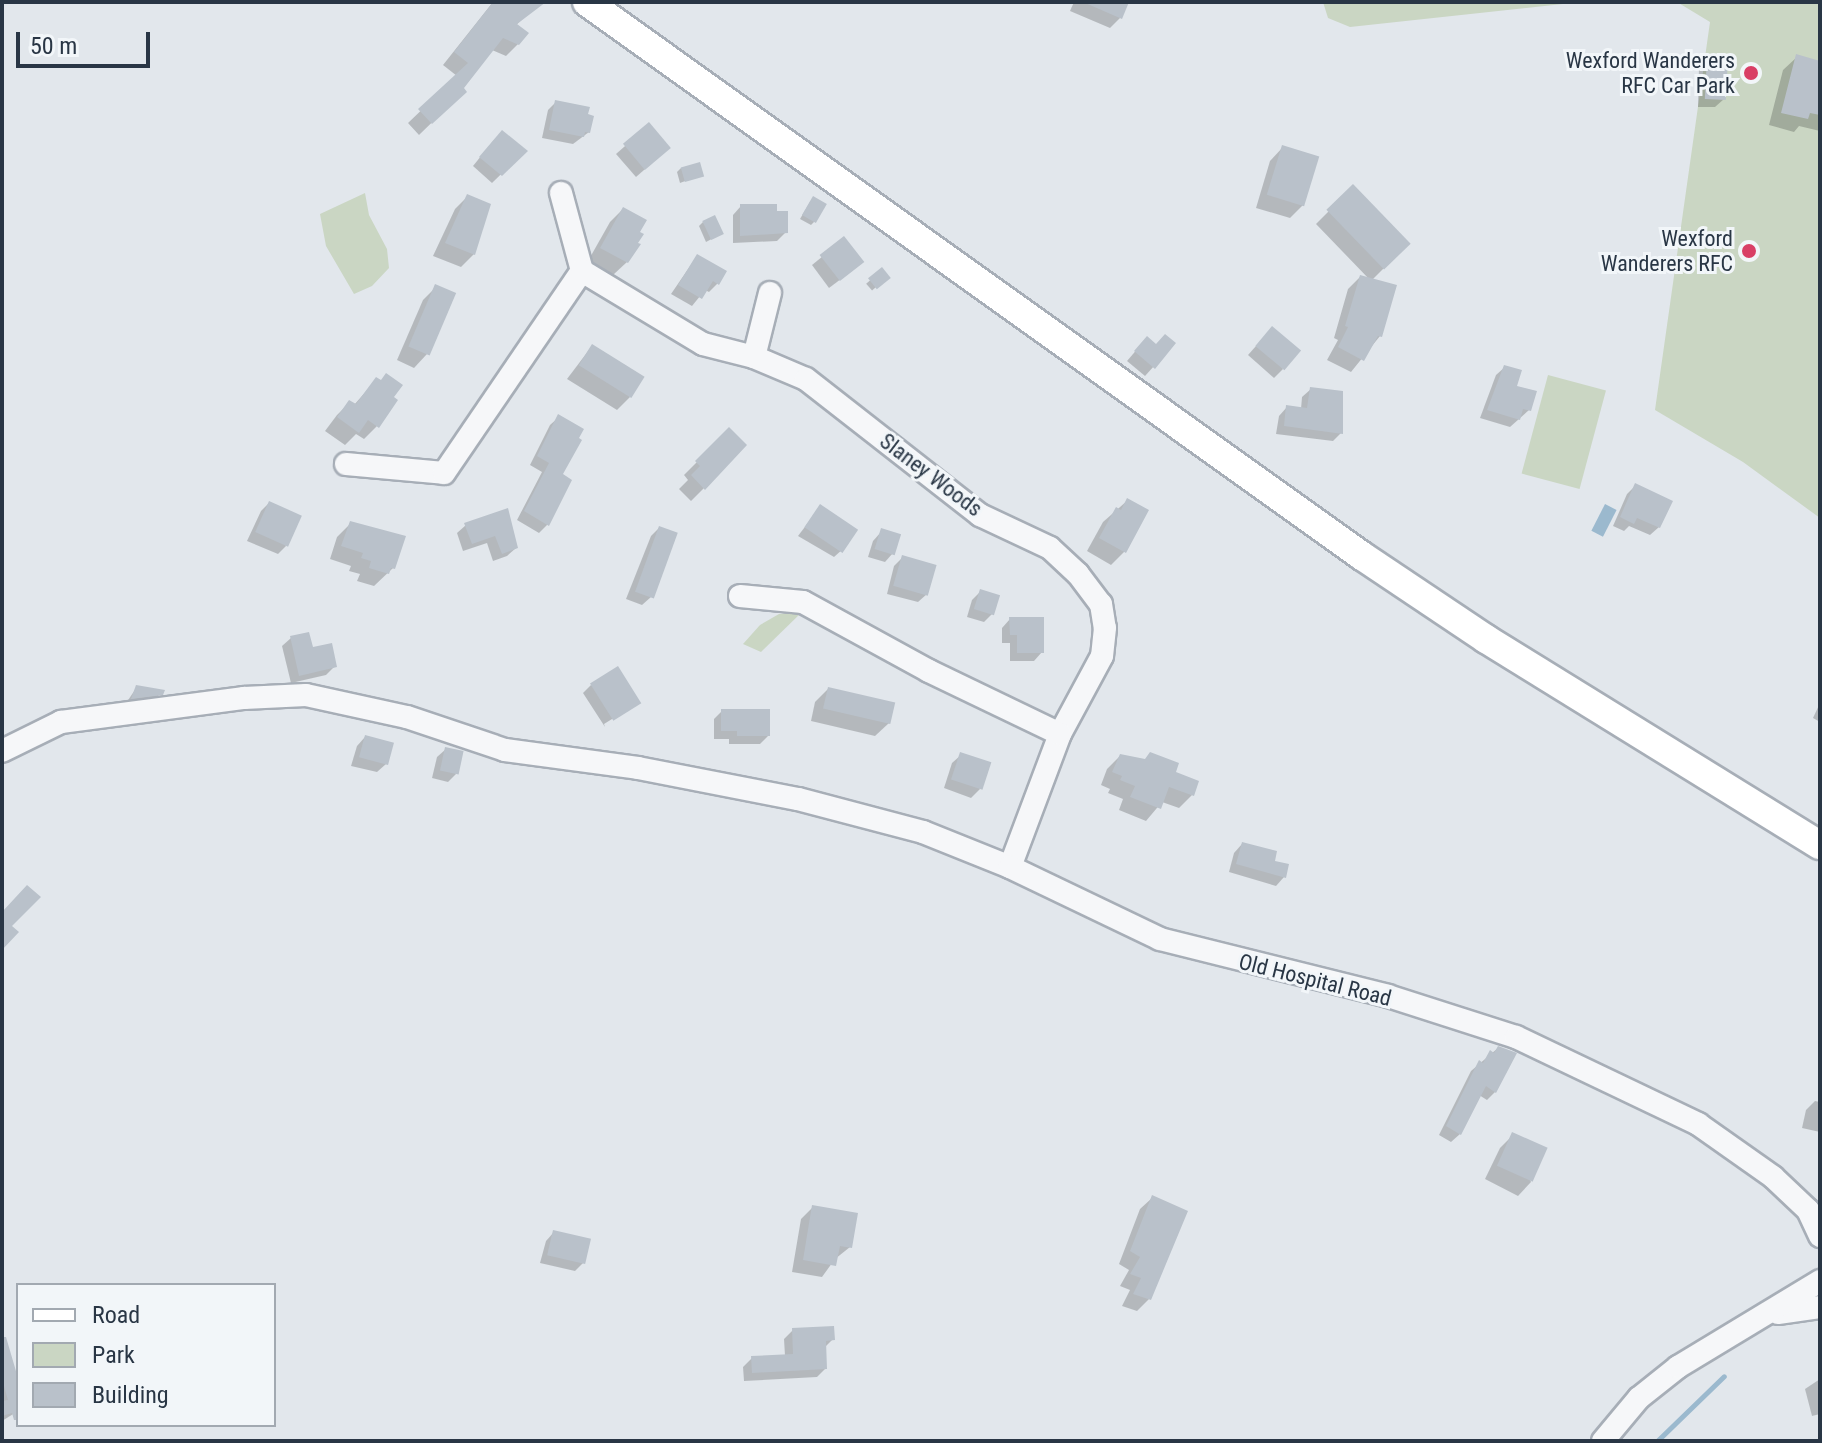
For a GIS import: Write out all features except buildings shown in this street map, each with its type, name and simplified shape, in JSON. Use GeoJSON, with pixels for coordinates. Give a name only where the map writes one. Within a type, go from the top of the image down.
{"type":"FeatureCollection","features":[{"type":"Feature","properties":{"kind":"main road"},"geometry":{"type":"LineString","coordinates":[[587,2],[1362,556],[1486,639],[1820,845]]}},
{"type":"Feature","properties":{"kind":"street"},"geometry":{"type":"LineString","coordinates":[[346,464],[444,473],[582,271],[561,193]]}},
{"type":"Feature","properties":{"kind":"street","name":"Slaney Woods"},"geometry":{"type":"LineString","coordinates":[[582,271],[703,344],[754,357],[806,379],[980,515],[1050,548],[1078,574],[1101,604],[1105,628],[1102,656],[1060,734],[1010,867]]}},
{"type":"Feature","properties":{"kind":"street"},"geometry":{"type":"LineString","coordinates":[[754,357],[770,293]]}},
{"type":"Feature","properties":{"kind":"street"},"geometry":{"type":"LineString","coordinates":[[740,596],[803,602],[929,671],[1060,734]]}},
{"type":"Feature","properties":{"kind":"street","name":"Old Hospital Road"},"geometry":{"type":"LineString","coordinates":[[2,751],[61,722],[244,698],[306,695],[407,717],[505,750],[638,768],[798,799],[923,832],[1010,867],[1160,939],[1388,996],[1516,1037],[1698,1124],[1773,1177],[1814,1213],[1820,1236]]}},
{"type":"Feature","properties":{"kind":"street"},"geometry":{"type":"LineString","coordinates":[[1603,1441],[1639,1398],[1678,1367],[1820,1281]]}},
{"type":"Feature","properties":{"kind":"street"},"geometry":{"type":"LineString","coordinates":[[1769,1314],[1820,1307]]}},
{"type":"Feature","properties":{"kind":"green space"},"geometry":{"type":"Polygon","coordinates":[[[1323,2],[1581,2],[1350,27],[1328,18],[1323,2]]]}},
{"type":"Feature","properties":{"kind":"green space","name":"Wexford Wanderers RFC"},"geometry":{"type":"Polygon","coordinates":[[[1677,2],[1820,2],[1820,518],[1743,462],[1655,410],[1710,22],[1677,2]]]}},
{"type":"Feature","properties":{"kind":"green space"},"geometry":{"type":"Polygon","coordinates":[[[365,193],[369,215],[387,249],[389,268],[372,286],[354,294],[326,246],[320,214],[365,193]]]}},
{"type":"Feature","properties":{"kind":"green space"},"geometry":{"type":"Polygon","coordinates":[[[1548,375],[1606,391],[1580,489],[1522,474],[1548,375]]]}},
{"type":"Feature","properties":{"kind":"green space"},"geometry":{"type":"Polygon","coordinates":[[[802,612],[761,652],[743,644],[760,625],[779,614],[802,612]]]}},
{"type":"Feature","properties":{"kind":"water"},"geometry":{"type":"Polygon","coordinates":[[[1605,504],[1617,510],[1603,537],[1591,531],[1605,504]]]}},
{"type":"Feature","properties":{"kind":"waterway"},"geometry":{"type":"LineString","coordinates":[[1657,1441],[1724,1376]]}},
{"type":"Feature","properties":{"kind":"place","name":"Wexford Wanderers RFC Car Park"},"geometry":{"type":"Point","coordinates":[1751,73]}},
{"type":"Feature","properties":{"kind":"place","name":"Wexford Wanderers RFC"},"geometry":{"type":"Point","coordinates":[1749,251]}}]}
